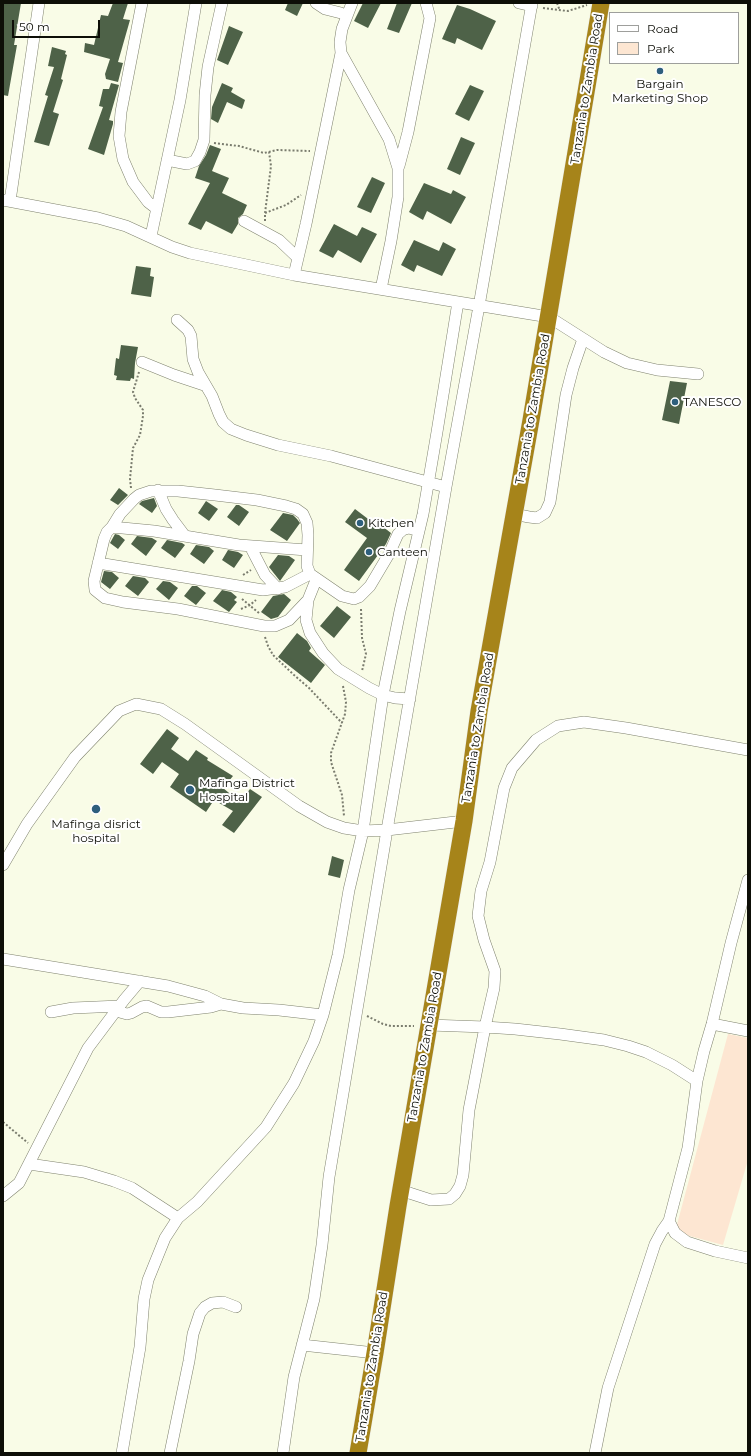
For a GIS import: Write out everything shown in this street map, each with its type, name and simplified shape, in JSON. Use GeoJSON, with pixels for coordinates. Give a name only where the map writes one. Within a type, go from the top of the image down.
{"type":"FeatureCollection","features":[{"type":"Feature","properties":{"kind":"highway","name":"Tanzania to Zambia Road"},"geometry":{"type":"LineString","coordinates":[[358,1453],[376,1353],[400,1190],[464,821],[479,711],[549,317],[600,4]]}},
{"type":"Feature","properties":{"kind":"street"},"geometry":{"type":"LineString","coordinates":[[39,3],[7,200],[98,218],[126,226],[151,236],[172,247],[190,253],[294,274],[549,317],[604,352],[626,363],[657,370],[698,374]]}},
{"type":"Feature","properties":{"kind":"street"},"geometry":{"type":"LineString","coordinates":[[142,3],[121,112],[119,136],[123,159],[133,182],[148,202],[157,208]]}},
{"type":"Feature","properties":{"kind":"street"},"geometry":{"type":"LineString","coordinates":[[151,236],[180,100],[196,3]]}},
{"type":"Feature","properties":{"kind":"street"},"geometry":{"type":"LineString","coordinates":[[167,160],[188,164],[195,161],[200,152],[204,140],[205,95],[208,67],[222,3]]}},
{"type":"Feature","properties":{"kind":"street"},"geometry":{"type":"LineString","coordinates":[[294,274],[306,224],[341,53],[340,42],[346,6],[325,9],[316,3]]}},
{"type":"Feature","properties":{"kind":"street"},"geometry":{"type":"LineString","coordinates":[[381,289],[398,197],[398,168],[408,132],[430,18],[426,3]]}},
{"type":"Feature","properties":{"kind":"street"},"geometry":{"type":"LineString","coordinates":[[283,1453],[294,1377],[314,1299],[322,1245],[329,1177],[387,830],[532,4],[519,3]]}},
{"type":"Feature","properties":{"kind":"street"},"geometry":{"type":"LineString","coordinates":[[341,53],[389,139],[398,168]]}},
{"type":"Feature","properties":{"kind":"street"},"geometry":{"type":"LineString","coordinates":[[244,221],[270,235],[287,247],[298,258]]}},
{"type":"Feature","properties":{"kind":"street"},"geometry":{"type":"LineString","coordinates":[[122,1453],[140,1347],[144,1300],[148,1280],[165,1238],[178,1218],[202,1197],[266,1127],[294,1083],[314,1041],[323,1016],[338,955],[349,890],[363,831],[383,695],[400,611],[419,531],[458,302]]}},
{"type":"Feature","properties":{"kind":"street"},"geometry":{"type":"LineString","coordinates":[[177,320],[188,330],[191,336],[194,360],[204,384],[212,396],[218,414],[223,422],[231,429],[278,444],[331,456],[446,487]]}},
{"type":"Feature","properties":{"kind":"street"},"geometry":{"type":"LineString","coordinates":[[514,514],[537,518],[545,514],[550,502],[566,395],[583,339]]}},
{"type":"Feature","properties":{"kind":"street"},"geometry":{"type":"LineString","coordinates":[[142,362],[174,375],[204,384]]}},
{"type":"Feature","properties":{"kind":"street"},"geometry":{"type":"LineString","coordinates":[[308,600],[289,620],[269,626],[178,609],[122,602],[105,598],[95,590],[94,581],[107,532],[134,498],[145,492],[158,490],[257,500],[296,509],[302,514],[307,523],[307,566],[313,577],[342,596],[354,598],[359,597],[373,582],[389,554],[398,534],[404,529],[409,528],[419,531]]}},
{"type":"Feature","properties":{"kind":"street"},"geometry":{"type":"LineString","coordinates":[[158,490],[172,520],[185,536]]}},
{"type":"Feature","properties":{"kind":"street"},"geometry":{"type":"LineString","coordinates":[[112,526],[250,546],[307,550]]}},
{"type":"Feature","properties":{"kind":"street"},"geometry":{"type":"LineString","coordinates":[[250,546],[265,575],[278,589]]}},
{"type":"Feature","properties":{"kind":"street"},"geometry":{"type":"LineString","coordinates":[[98,563],[263,590],[278,589],[313,577]]}},
{"type":"Feature","properties":{"kind":"street"},"geometry":{"type":"LineString","coordinates":[[313,577],[308,600],[306,620],[310,633],[323,653],[338,669],[358,682],[383,695],[395,698],[410,699]]}},
{"type":"Feature","properties":{"kind":"street"},"geometry":{"type":"LineString","coordinates":[[3,865],[27,824],[75,757],[119,711],[136,704],[161,709],[179,720],[299,806],[327,822],[344,828],[363,831],[387,830],[464,821]]}},
{"type":"Feature","properties":{"kind":"street"},"geometry":{"type":"LineString","coordinates":[[400,1190],[431,1200],[449,1199],[455,1194],[460,1186],[463,1176],[469,1110],[494,988],[495,971],[484,940],[478,916],[481,891],[490,862],[504,788],[512,768],[536,740],[558,726],[584,722],[748,750]]}},
{"type":"Feature","properties":{"kind":"street"},"geometry":{"type":"LineString","coordinates":[[595,1453],[610,1381],[655,1244],[669,1222],[688,1148],[697,1081],[748,880]]}},
{"type":"Feature","properties":{"kind":"street"},"geometry":{"type":"LineString","coordinates":[[3,959],[168,986],[205,996],[221,1004],[243,1008],[279,1010],[323,1016]]}},
{"type":"Feature","properties":{"kind":"street"},"geometry":{"type":"LineString","coordinates":[[3,1196],[19,1183],[88,1048],[140,982]]}},
{"type":"Feature","properties":{"kind":"street"},"geometry":{"type":"LineString","coordinates":[[51,1012],[73,1008],[118,1009],[126,1014],[147,1006],[161,1012],[168,1012],[211,1008],[221,1004]]}},
{"type":"Feature","properties":{"kind":"street"},"geometry":{"type":"LineString","coordinates":[[712,1024],[748,1031]]}},
{"type":"Feature","properties":{"kind":"street"},"geometry":{"type":"LineString","coordinates":[[429,1025],[485,1026],[560,1034],[628,1046],[646,1052],[672,1065],[697,1081]]}},
{"type":"Feature","properties":{"kind":"street"},"geometry":{"type":"LineString","coordinates":[[29,1164],[84,1172],[114,1181],[132,1188],[178,1218]]}},
{"type":"Feature","properties":{"kind":"street"},"geometry":{"type":"LineString","coordinates":[[669,1222],[675,1233],[687,1242],[715,1251],[748,1258]]}},
{"type":"Feature","properties":{"kind":"street"},"geometry":{"type":"LineString","coordinates":[[170,1453],[193,1334],[200,1313],[212,1302],[223,1302],[236,1307]]}},
{"type":"Feature","properties":{"kind":"street"},"geometry":{"type":"LineString","coordinates":[[302,1345],[376,1353]]}},
{"type":"Feature","properties":{"kind":"path"},"geometry":{"type":"LineString","coordinates":[[557,3],[560,11]]}},
{"type":"Feature","properties":{"kind":"path"},"geometry":{"type":"LineString","coordinates":[[532,4],[560,11],[573,10],[587,5],[600,4]]}},
{"type":"Feature","properties":{"kind":"path"},"geometry":{"type":"LineString","coordinates":[[204,140],[223,145],[240,146],[257,151],[270,152],[277,150],[320,152]]}},
{"type":"Feature","properties":{"kind":"path"},"geometry":{"type":"LineString","coordinates":[[270,152],[272,166],[265,213],[266,225],[270,235]]}},
{"type":"Feature","properties":{"kind":"path"},"geometry":{"type":"LineString","coordinates":[[265,213],[286,205],[313,186]]}},
{"type":"Feature","properties":{"kind":"path"},"geometry":{"type":"LineString","coordinates":[[134,498],[130,479],[133,448],[140,435],[143,410],[133,392],[142,362]]}},
{"type":"Feature","properties":{"kind":"path"},"geometry":{"type":"LineString","coordinates":[[226,584],[269,626],[268,646],[273,655],[309,688],[342,723]]}},
{"type":"Feature","properties":{"kind":"path"},"geometry":{"type":"LineString","coordinates":[[358,682],[366,654],[362,638],[362,613],[359,597]]}},
{"type":"Feature","properties":{"kind":"path"},"geometry":{"type":"LineString","coordinates":[[338,669],[346,702],[345,714],[330,753],[331,762],[342,795],[344,828]]}},
{"type":"Feature","properties":{"kind":"path"},"geometry":{"type":"LineString","coordinates":[[357,1014],[391,1026],[429,1025]]}},
{"type":"Feature","properties":{"kind":"path"},"geometry":{"type":"LineString","coordinates":[[3,1122],[36,1150]]}},
{"type":"Feature","properties":{"kind":"green space"},"geometry":{"type":"Polygon","coordinates":[[[728,1034],[748,1038],[748,1160],[723,1245],[675,1232],[728,1034]]]}},
{"type":"Feature","properties":{"kind":"building"},"geometry":{"type":"Polygon","coordinates":[[[3,3],[21,3],[14,45],[17,45],[8,96],[3,95],[3,3]]]}},
{"type":"Feature","properties":{"kind":"building"},"geometry":{"type":"Polygon","coordinates":[[[113,3],[128,3],[123,19],[130,20],[118,62],[123,63],[118,82],[106,79],[105,74],[110,59],[84,52],[85,43],[94,45],[101,15],[108,16],[113,3]]]}},
{"type":"Feature","properties":{"kind":"building"},"geometry":{"type":"Polygon","coordinates":[[[288,3],[303,3],[297,16],[285,10],[288,3]]]}},
{"type":"Feature","properties":{"kind":"building"},"geometry":{"type":"Polygon","coordinates":[[[363,3],[381,3],[368,28],[354,21],[363,3]]]}},
{"type":"Feature","properties":{"kind":"building"},"geometry":{"type":"Polygon","coordinates":[[[397,3],[412,3],[399,33],[387,29],[397,3]]]}},
{"type":"Feature","properties":{"kind":"building"},"geometry":{"type":"Polygon","coordinates":[[[457,5],[470,9],[496,21],[482,50],[457,38],[455,44],[442,39],[457,5]]]}},
{"type":"Feature","properties":{"kind":"building"},"geometry":{"type":"Polygon","coordinates":[[[229,26],[243,32],[228,65],[217,60],[229,26]]]}},
{"type":"Feature","properties":{"kind":"building"},"geometry":{"type":"Polygon","coordinates":[[[52,47],[66,51],[65,54],[67,55],[61,79],[63,80],[53,112],[59,114],[49,146],[34,142],[48,96],[45,95],[54,67],[48,66],[52,47]]]}},
{"type":"Feature","properties":{"kind":"building"},"geometry":{"type":"Polygon","coordinates":[[[111,83],[119,85],[109,120],[113,121],[113,124],[104,155],[88,149],[103,107],[99,106],[103,89],[109,89],[111,83]]]}},
{"type":"Feature","properties":{"kind":"building"},"geometry":{"type":"Polygon","coordinates":[[[222,83],[233,88],[231,92],[245,100],[242,109],[227,102],[218,123],[211,119],[212,107],[222,83]]]}},
{"type":"Feature","properties":{"kind":"building"},"geometry":{"type":"Polygon","coordinates":[[[470,85],[484,91],[469,121],[455,114],[470,85]]]}},
{"type":"Feature","properties":{"kind":"building"},"geometry":{"type":"Polygon","coordinates":[[[461,137],[475,143],[460,175],[447,169],[461,137]]]}},
{"type":"Feature","properties":{"kind":"building"},"geometry":{"type":"Polygon","coordinates":[[[210,145],[221,149],[212,171],[229,178],[222,193],[247,205],[243,214],[238,218],[238,224],[232,234],[206,221],[201,230],[188,224],[210,183],[195,178],[199,166],[210,145]]]}},
{"type":"Feature","properties":{"kind":"building"},"geometry":{"type":"Polygon","coordinates":[[[372,177],[385,183],[371,213],[357,207],[372,177]]]}},
{"type":"Feature","properties":{"kind":"building"},"geometry":{"type":"Polygon","coordinates":[[[424,183],[451,194],[453,190],[466,197],[451,224],[427,211],[423,220],[409,212],[424,183]]]}},
{"type":"Feature","properties":{"kind":"building"},"geometry":{"type":"Polygon","coordinates":[[[334,224],[357,236],[362,227],[377,234],[361,263],[338,250],[333,258],[319,251],[334,224]]]}},
{"type":"Feature","properties":{"kind":"building"},"geometry":{"type":"Polygon","coordinates":[[[414,240],[439,251],[443,242],[456,249],[442,276],[417,265],[414,272],[401,265],[414,240]]]}},
{"type":"Feature","properties":{"kind":"building"},"geometry":{"type":"Polygon","coordinates":[[[136,266],[151,268],[150,276],[154,277],[151,297],[131,294],[136,266]]]}},
{"type":"Feature","properties":{"kind":"building"},"geometry":{"type":"Polygon","coordinates":[[[121,345],[138,347],[134,379],[131,378],[130,381],[116,380],[117,376],[114,375],[116,358],[119,359],[121,345]]]}},
{"type":"Feature","properties":{"kind":"building","name":"TANESCO"},"geometry":{"type":"Polygon","coordinates":[[[670,381],[687,383],[679,424],[662,420],[670,381]]]}},
{"type":"Feature","properties":{"kind":"building"},"geometry":{"type":"Polygon","coordinates":[[[119,488],[128,495],[118,505],[110,500],[119,488]]]}},
{"type":"Feature","properties":{"kind":"building"},"geometry":{"type":"Polygon","coordinates":[[[154,498],[157,506],[152,513],[139,504],[142,501],[154,498]]]}},
{"type":"Feature","properties":{"kind":"building"},"geometry":{"type":"Polygon","coordinates":[[[206,501],[218,509],[209,521],[198,513],[206,501]]]}},
{"type":"Feature","properties":{"kind":"building"},"geometry":{"type":"Polygon","coordinates":[[[236,505],[239,505],[249,512],[239,526],[227,517],[236,505]]]}},
{"type":"Feature","properties":{"kind":"building","name":"Canteen"},"geometry":{"type":"Polygon","coordinates":[[[355,509],[376,525],[378,523],[391,533],[386,544],[359,581],[344,570],[367,538],[345,522],[355,509]]]}},
{"type":"Feature","properties":{"kind":"building"},"geometry":{"type":"Polygon","coordinates":[[[283,513],[293,515],[300,523],[287,541],[270,530],[283,513]]]}},
{"type":"Feature","properties":{"kind":"building"},"geometry":{"type":"Polygon","coordinates":[[[115,534],[119,535],[125,540],[118,549],[110,543],[115,534]]]}},
{"type":"Feature","properties":{"kind":"building"},"geometry":{"type":"Polygon","coordinates":[[[137,536],[152,538],[157,541],[146,556],[131,544],[137,536]]]}},
{"type":"Feature","properties":{"kind":"building"},"geometry":{"type":"Polygon","coordinates":[[[167,540],[185,545],[175,558],[161,548],[167,540]]]}},
{"type":"Feature","properties":{"kind":"building"},"geometry":{"type":"Polygon","coordinates":[[[196,545],[209,547],[214,551],[204,564],[190,554],[196,545]]]}},
{"type":"Feature","properties":{"kind":"building"},"geometry":{"type":"Polygon","coordinates":[[[228,550],[238,552],[243,555],[234,568],[222,560],[228,550]]]}},
{"type":"Feature","properties":{"kind":"building"},"geometry":{"type":"Polygon","coordinates":[[[278,555],[289,556],[295,560],[280,581],[269,567],[278,555]]]}},
{"type":"Feature","properties":{"kind":"building"},"geometry":{"type":"Polygon","coordinates":[[[104,571],[112,572],[119,578],[110,589],[101,582],[104,571]]]}},
{"type":"Feature","properties":{"kind":"building"},"geometry":{"type":"Polygon","coordinates":[[[133,576],[145,578],[149,582],[138,596],[125,586],[133,576]]]}},
{"type":"Feature","properties":{"kind":"building"},"geometry":{"type":"Polygon","coordinates":[[[163,581],[170,582],[178,588],[169,600],[156,589],[163,581]]]}},
{"type":"Feature","properties":{"kind":"building"},"geometry":{"type":"Polygon","coordinates":[[[192,586],[197,586],[206,593],[196,605],[184,596],[192,586]]]}},
{"type":"Feature","properties":{"kind":"building"},"geometry":{"type":"Polygon","coordinates":[[[222,590],[231,592],[237,597],[234,600],[237,602],[229,612],[213,601],[222,590]]]}},
{"type":"Feature","properties":{"kind":"building"},"geometry":{"type":"Polygon","coordinates":[[[284,594],[291,600],[278,617],[271,619],[261,612],[273,596],[284,594]]]}},
{"type":"Feature","properties":{"kind":"building"},"geometry":{"type":"Polygon","coordinates":[[[337,606],[351,617],[334,638],[320,626],[337,606]]]}},
{"type":"Feature","properties":{"kind":"building"},"geometry":{"type":"Polygon","coordinates":[[[297,633],[307,641],[311,648],[309,651],[325,665],[311,683],[278,657],[297,633]]]}},
{"type":"Feature","properties":{"kind":"building"},"geometry":{"type":"Polygon","coordinates":[[[167,729],[179,738],[171,749],[188,761],[196,750],[208,758],[207,760],[233,776],[223,788],[240,802],[250,789],[262,797],[234,833],[222,825],[233,811],[214,800],[206,812],[170,787],[179,774],[162,762],[153,774],[140,764],[167,729]]]}},
{"type":"Feature","properties":{"kind":"building"},"geometry":{"type":"Polygon","coordinates":[[[332,856],[344,860],[340,878],[328,875],[332,856]]]}},
{"type":"Feature","properties":{"kind":"place","name":"Bargain Marketing Shop"},"geometry":{"type":"Point","coordinates":[660,71]}},
{"type":"Feature","properties":{"kind":"place","name":"TANESCO"},"geometry":{"type":"Point","coordinates":[675,402]}},
{"type":"Feature","properties":{"kind":"place","name":"Kitchen"},"geometry":{"type":"Point","coordinates":[360,523]}},
{"type":"Feature","properties":{"kind":"place","name":"Canteen"},"geometry":{"type":"Point","coordinates":[369,552]}},
{"type":"Feature","properties":{"kind":"place","name":"Mafinga District Hospital"},"geometry":{"type":"Point","coordinates":[190,790]}},
{"type":"Feature","properties":{"kind":"place","name":"Mafinga disrict hospital"},"geometry":{"type":"Point","coordinates":[96,809]}}]}
